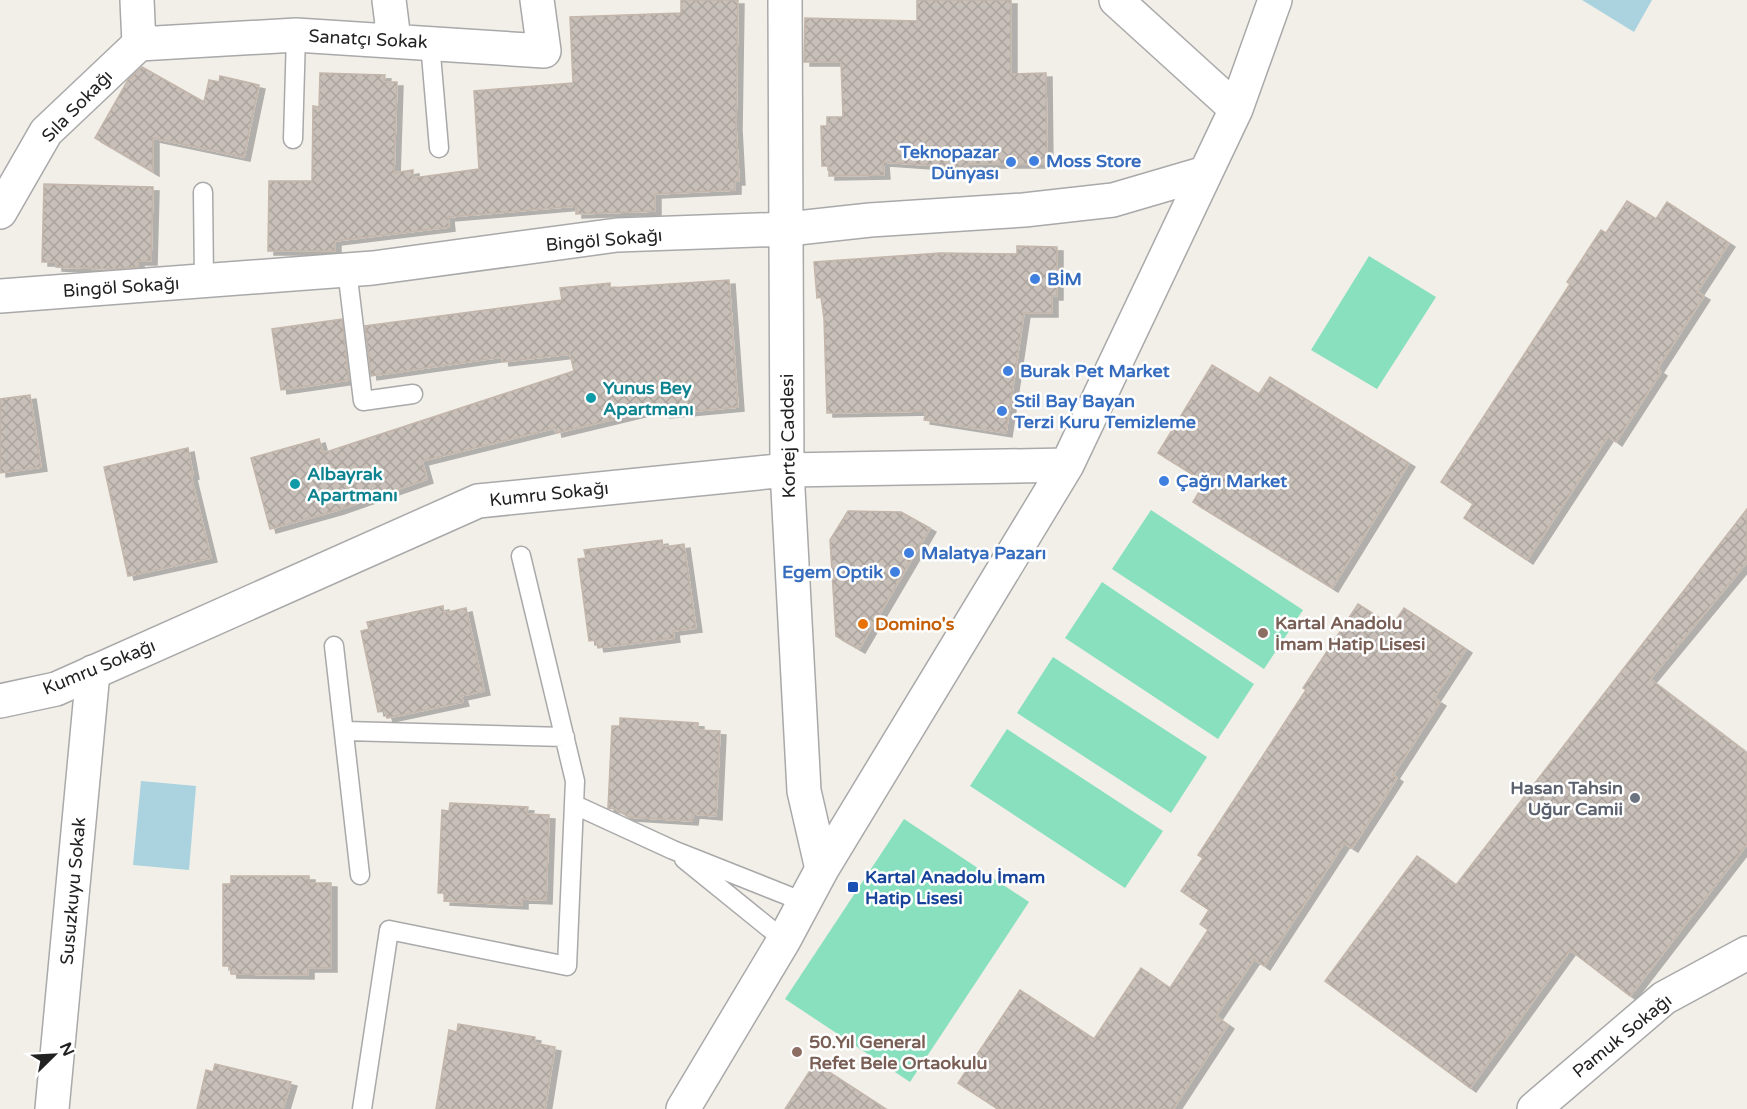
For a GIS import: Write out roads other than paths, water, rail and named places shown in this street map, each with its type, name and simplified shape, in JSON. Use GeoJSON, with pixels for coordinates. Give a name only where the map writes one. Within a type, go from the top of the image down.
{"type":"FeatureCollection","features":[{"type":"Feature","properties":{"kind":"street"},"geometry":{"type":"LineString","coordinates":[[137,0],[139,44]]}},
{"type":"Feature","properties":{"kind":"street"},"geometry":{"type":"LineString","coordinates":[[389,0],[394,40]]}},
{"type":"Feature","properties":{"kind":"street","name":"Sanatçı Sokak"},"geometry":{"type":"LineString","coordinates":[[139,44],[296,35],[544,51],[537,0]]}},
{"type":"Feature","properties":{"kind":"street","name":"Kortej Caddesi"},"geometry":{"type":"LineString","coordinates":[[785,0],[788,229],[787,470],[804,791],[822,869]]}},
{"type":"Feature","properties":{"kind":"street"},"geometry":{"type":"LineString","coordinates":[[1116,0],[1236,109]]}},
{"type":"Feature","properties":{"kind":"street"},"geometry":{"type":"LineString","coordinates":[[682,1109],[784,940],[822,869],[1067,465],[1236,109],[1275,0]]}},
{"type":"Feature","properties":{"kind":"street","name":"Sıla Sokağı"},"geometry":{"type":"LineString","coordinates":[[0,212],[46,132],[139,44]]}},
{"type":"Feature","properties":{"kind":"street","name":"Bingöl Sokağı"},"geometry":{"type":"LineString","coordinates":[[0,296],[347,270],[617,235],[788,229],[870,220],[1024,210],[1113,200],[1205,173]]}},
{"type":"Feature","properties":{"kind":"street","name":"Kumru Sokağı"},"geometry":{"type":"LineString","coordinates":[[0,701],[56,689],[478,501],[787,470],[1067,465]]}},
{"type":"Feature","properties":{"kind":"street","name":"Susuzkuyu Sokak"},"geometry":{"type":"LineString","coordinates":[[52,1109],[93,672]]}},
{"type":"Feature","properties":{"kind":"street","name":"Pamuk Sokağı"},"geometry":{"type":"LineString","coordinates":[[1534,1109],[1664,998],[1747,953]]}},
{"type":"Feature","properties":{"kind":"lane"},"geometry":{"type":"LineString","coordinates":[[293,139],[296,35]]}},
{"type":"Feature","properties":{"kind":"lane"},"geometry":{"type":"LineString","coordinates":[[430,43],[439,148]]}},
{"type":"Feature","properties":{"kind":"lane"},"geometry":{"type":"LineString","coordinates":[[203,192],[204,281]]}},
{"type":"Feature","properties":{"kind":"lane"},"geometry":{"type":"LineString","coordinates":[[347,270],[363,401],[413,394]]}},
{"type":"Feature","properties":{"kind":"lane"},"geometry":{"type":"LineString","coordinates":[[362,1109],[389,930],[567,966],[576,780],[521,556]]}},
{"type":"Feature","properties":{"kind":"lane"},"geometry":{"type":"LineString","coordinates":[[334,646],[346,731],[360,875]]}},
{"type":"Feature","properties":{"kind":"lane"},"geometry":{"type":"LineString","coordinates":[[346,731],[565,737]]}},
{"type":"Feature","properties":{"kind":"lane"},"geometry":{"type":"LineString","coordinates":[[575,805],[673,850],[804,902]]}},
{"type":"Feature","properties":{"kind":"lane"},"geometry":{"type":"LineString","coordinates":[[673,850],[784,940]]}},
{"type":"Feature","properties":{"kind":"water"},"geometry":{"type":"Polygon","coordinates":[[[1582,0],[1652,0],[1634,32],[1582,0]]]}},
{"type":"Feature","properties":{"kind":"water"},"geometry":{"type":"Polygon","coordinates":[[[141,781],[196,786],[189,870],[133,865],[141,781]]]}},
{"type":"Feature","properties":{"kind":"place","name":"Moss Store"},"geometry":{"type":"Point","coordinates":[1034,161]}},
{"type":"Feature","properties":{"kind":"place","name":"Teknopazar Dünyası"},"geometry":{"type":"Point","coordinates":[1011,162]}},
{"type":"Feature","properties":{"kind":"place","name":"BİM"},"geometry":{"type":"Point","coordinates":[1035,279]}},
{"type":"Feature","properties":{"kind":"place","name":"Burak Pet Market"},"geometry":{"type":"Point","coordinates":[1008,371]}},
{"type":"Feature","properties":{"kind":"place","name":"Yunus Bey Apartmanı"},"geometry":{"type":"Point","coordinates":[591,398]}},
{"type":"Feature","properties":{"kind":"place","name":"Stil Bay Bayan Terzi Kuru Temizleme"},"geometry":{"type":"Point","coordinates":[1002,411]}},
{"type":"Feature","properties":{"kind":"place","name":"Çağrı Market"},"geometry":{"type":"Point","coordinates":[1164,481]}},
{"type":"Feature","properties":{"kind":"place","name":"Albayrak Apartmanı"},"geometry":{"type":"Point","coordinates":[295,484]}},
{"type":"Feature","properties":{"kind":"place","name":"Malatya Pazarı"},"geometry":{"type":"Point","coordinates":[909,553]}},
{"type":"Feature","properties":{"kind":"place","name":"Egem Optik"},"geometry":{"type":"Point","coordinates":[895,572]}},
{"type":"Feature","properties":{"kind":"place","name":"Domino's"},"geometry":{"type":"Point","coordinates":[863,624]}},
{"type":"Feature","properties":{"kind":"place","name":"Kartal Anadolu İmam Hatip Lisesi"},"geometry":{"type":"Point","coordinates":[1263,633]}},
{"type":"Feature","properties":{"kind":"place","name":"Hasan Tahsin Uğur Camii"},"geometry":{"type":"Point","coordinates":[1635,798]}},
{"type":"Feature","properties":{"kind":"place","name":"Kartal Anadolu İmam Hati̇p Li̇sesi̇"},"geometry":{"type":"Point","coordinates":[853,887]}},
{"type":"Feature","properties":{"kind":"place","name":"50.Yıl General Refet Bele Ortaokulu"},"geometry":{"type":"Point","coordinates":[797,1052]}}]}
